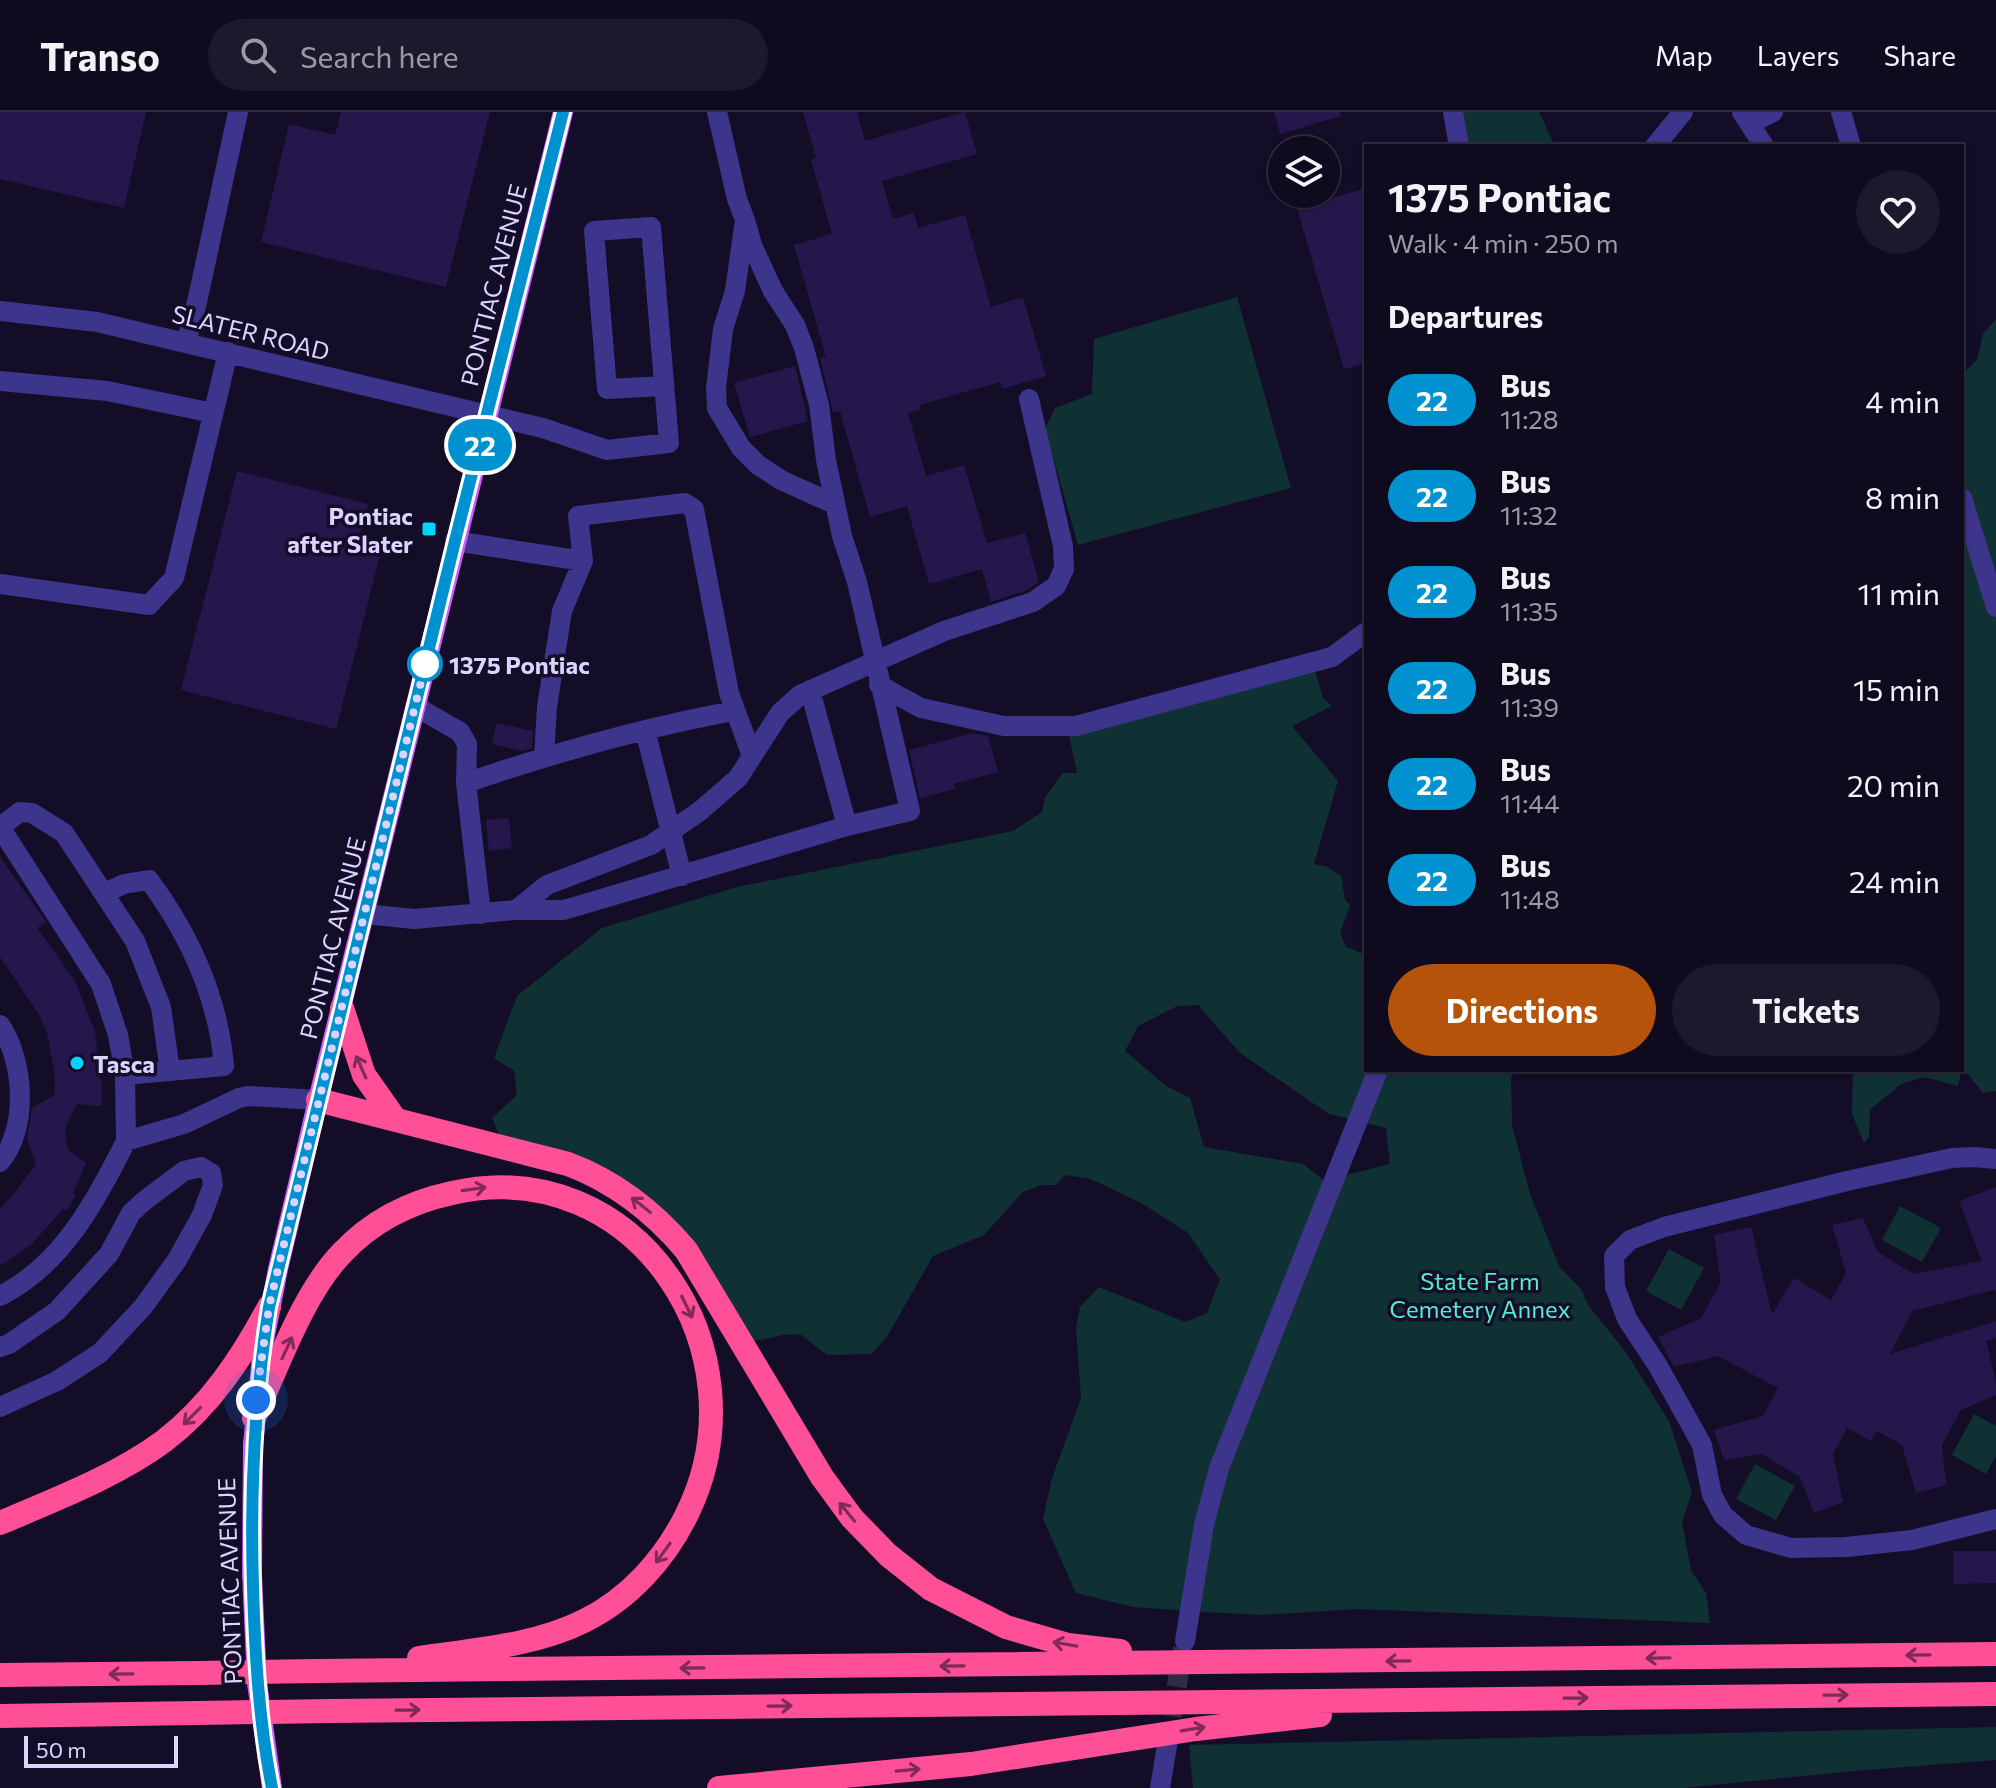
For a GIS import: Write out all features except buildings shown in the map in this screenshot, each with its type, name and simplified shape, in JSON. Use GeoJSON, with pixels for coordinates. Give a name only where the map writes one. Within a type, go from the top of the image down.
{"type":"FeatureCollection","features":[{"type":"Feature","properties":{"kind":"highway"},"geometry":{"type":"LineString","coordinates":[[342,1008],[364,1075],[395,1119]]}},
{"type":"Feature","properties":{"kind":"highway"},"geometry":{"type":"LineString","coordinates":[[318,1100],[568,1164],[607,1181],[642,1205],[672,1234],[702,1273],[837,1500],[888,1555],[931,1589],[1006,1627],[1046,1640],[1198,1663]]}},
{"type":"Feature","properties":{"kind":"highway"},"geometry":{"type":"LineString","coordinates":[[254,1418],[312,1295],[340,1255],[357,1238],[396,1213],[440,1195],[487,1187],[523,1189],[557,1196],[603,1216],[623,1230],[657,1261],[683,1297],[706,1361],[710,1434],[700,1482],[681,1526],[667,1547],[618,1601],[581,1623],[535,1638],[483,1649],[317,1671]]}},
{"type":"Feature","properties":{"kind":"highway"},"geometry":{"type":"LineString","coordinates":[[0,1523],[124,1465],[166,1439],[199,1409],[229,1374],[269,1307]]}},
{"type":"Feature","properties":{"kind":"highway"},"geometry":{"type":"LineString","coordinates":[[0,1675],[1996,1654]]}},
{"type":"Feature","properties":{"kind":"highway"},"geometry":{"type":"LineString","coordinates":[[0,1716],[1996,1694]]}},
{"type":"Feature","properties":{"kind":"highway"},"geometry":{"type":"LineString","coordinates":[[719,1788],[971,1764],[1258,1721],[1498,1698]]}},
{"type":"Feature","properties":{"kind":"main road","name":"PONTIAC AVENUE"},"geometry":{"type":"LineString","coordinates":[[272,1788],[255,1646],[251,1501],[254,1418],[269,1307],[563,112]]}},
{"type":"Feature","properties":{"kind":"street"},"geometry":{"type":"LineString","coordinates":[[186,343],[238,112]]}},
{"type":"Feature","properties":{"kind":"street"},"geometry":{"type":"LineString","coordinates":[[365,914],[414,919],[516,910],[564,910],[847,826],[910,811],[873,662],[857,582],[834,504],[819,405],[804,348],[752,245],[737,199],[717,112]]}},
{"type":"Feature","properties":{"kind":"street"},"geometry":{"type":"LineString","coordinates":[[1453,112],[1459,144]]}},
{"type":"Feature","properties":{"kind":"street"},"geometry":{"type":"LineString","coordinates":[[1657,144],[1683,112]]}},
{"type":"Feature","properties":{"kind":"street"},"geometry":{"type":"LineString","coordinates":[[1763,144],[1746,118],[1773,112]]}},
{"type":"Feature","properties":{"kind":"street"},"geometry":{"type":"LineString","coordinates":[[1841,112],[1846,144]]}},
{"type":"Feature","properties":{"kind":"street"},"geometry":{"type":"LineString","coordinates":[[745,220],[735,291],[723,329],[716,388],[717,408],[741,448],[758,465],[781,480],[834,504]]}},
{"type":"Feature","properties":{"kind":"street"},"geometry":{"type":"LineString","coordinates":[[651,227],[663,386],[607,389],[594,231],[651,227]]}},
{"type":"Feature","properties":{"kind":"street","name":"SLATER ROAD"},"geometry":{"type":"LineString","coordinates":[[0,311],[97,322],[543,428],[607,450],[669,443],[663,386]]}},
{"type":"Feature","properties":{"kind":"street"},"geometry":{"type":"LineString","coordinates":[[0,584],[149,605],[174,578],[228,352]]}},
{"type":"Feature","properties":{"kind":"street"},"geometry":{"type":"LineString","coordinates":[[0,381],[107,391],[213,413]]}},
{"type":"Feature","properties":{"kind":"street"},"geometry":{"type":"LineString","coordinates":[[516,910],[547,885],[651,845],[672,831],[738,778],[780,713],[810,690],[944,631],[1033,602],[1056,586],[1064,569],[1063,546],[1029,399]]}},
{"type":"Feature","properties":{"kind":"street"},"geometry":{"type":"LineString","coordinates":[[544,757],[547,707],[562,611],[583,561],[578,516],[685,503],[694,509],[733,711],[752,756]]}},
{"type":"Feature","properties":{"kind":"street"},"geometry":{"type":"LineString","coordinates":[[1964,504],[1996,607]]}},
{"type":"Feature","properties":{"kind":"street"},"geometry":{"type":"LineString","coordinates":[[455,541],[583,561]]}},
{"type":"Feature","properties":{"kind":"street"},"geometry":{"type":"LineString","coordinates":[[879,685],[921,708],[1004,726],[1076,726],[1332,657],[1364,633]]}},
{"type":"Feature","properties":{"kind":"street"},"geometry":{"type":"LineString","coordinates":[[810,690],[847,826]]}},
{"type":"Feature","properties":{"kind":"street"},"geometry":{"type":"LineString","coordinates":[[415,706],[460,732],[467,744],[466,783],[481,914]]}},
{"type":"Feature","properties":{"kind":"street"},"geometry":{"type":"LineString","coordinates":[[466,783],[544,757],[733,711]]}},
{"type":"Feature","properties":{"kind":"street"},"geometry":{"type":"LineString","coordinates":[[645,730],[682,876]]}},
{"type":"Feature","properties":{"kind":"street"},"geometry":{"type":"LineString","coordinates":[[0,1296],[45,1263],[83,1221],[126,1141],[125,1075],[118,1035],[101,984],[0,827],[20,812],[32,813],[64,833],[135,941],[154,984],[165,1028],[170,1071]]}},
{"type":"Feature","properties":{"kind":"street"},"geometry":{"type":"LineString","coordinates":[[105,893],[124,884],[149,880],[193,952],[210,992],[221,1033],[224,1066],[125,1075]]}},
{"type":"Feature","properties":{"kind":"street"},"geometry":{"type":"LineString","coordinates":[[0,1025],[10,1039],[20,1078],[17,1120],[8,1152],[0,1162]]}},
{"type":"Feature","properties":{"kind":"street"},"geometry":{"type":"LineString","coordinates":[[1185,1641],[1204,1525],[1219,1468],[1377,1072]]}},
{"type":"Feature","properties":{"kind":"street"},"geometry":{"type":"LineString","coordinates":[[126,1141],[184,1124],[239,1098],[318,1100]]}},
{"type":"Feature","properties":{"kind":"street"},"geometry":{"type":"LineString","coordinates":[[1996,1159],[1952,1158],[1679,1223],[1630,1240],[1614,1256],[1615,1287],[1627,1319],[1658,1366],[1702,1445],[1712,1495],[1717,1505],[1723,1515],[1746,1535],[1791,1548],[1846,1547],[1912,1540],[1996,1519]]}},
{"type":"Feature","properties":{"kind":"street"},"geometry":{"type":"LineString","coordinates":[[0,1347],[57,1311],[109,1254],[131,1213],[184,1171],[201,1167],[211,1173],[213,1185],[202,1215],[177,1260],[143,1307],[100,1353],[57,1381],[0,1407]]}},
{"type":"Feature","properties":{"kind":"street"},"geometry":{"type":"LineString","coordinates":[[99,1194],[131,1213]]}},
{"type":"Feature","properties":{"kind":"street"},"geometry":{"type":"LineString","coordinates":[[1160,1788],[1167,1746]]}},
{"type":"Feature","properties":{"kind":"green space"},"geometry":{"type":"Polygon","coordinates":[[[1453,112],[1539,112],[1554,144],[1458,144],[1453,112]]]}},
{"type":"Feature","properties":{"kind":"green space"},"geometry":{"type":"Polygon","coordinates":[[[1237,297],[1291,488],[1078,545],[1045,429],[1055,408],[1092,394],[1094,339],[1237,297]]]}},
{"type":"Feature","properties":{"kind":"green space"},"geometry":{"type":"Polygon","coordinates":[[[1996,319],[1996,1091],[1983,1093],[1964,1072],[1964,372],[1977,360],[1983,334],[1996,319]]]}},
{"type":"Feature","properties":{"kind":"green space","name":"State Farm Cemetery Annex"},"geometry":{"type":"Polygon","coordinates":[[[1311,657],[1323,698],[1332,706],[1292,726],[1338,781],[1314,864],[1328,867],[1341,876],[1345,900],[1350,905],[1340,933],[1346,947],[1364,954],[1364,1072],[1514,1072],[1511,1078],[1512,1125],[1530,1194],[1559,1266],[1581,1289],[1588,1305],[1625,1351],[1669,1421],[1692,1492],[1682,1522],[1691,1570],[1706,1593],[1710,1623],[1357,1609],[1261,1615],[1133,1607],[1076,1593],[1043,1519],[1052,1478],[1081,1398],[1076,1328],[1080,1307],[1099,1287],[1185,1322],[1207,1313],[1220,1279],[1187,1232],[1141,1203],[1091,1179],[1065,1175],[1056,1185],[1041,1185],[1023,1192],[984,1235],[933,1256],[888,1335],[872,1354],[827,1355],[800,1334],[746,1343],[643,1205],[501,1140],[492,1118],[517,1095],[514,1071],[494,1058],[517,996],[602,928],[737,887],[1013,831],[1042,812],[1045,797],[1063,773],[1077,773],[1068,730],[1311,657]],[[1198,1005],[1177,1006],[1138,1026],[1125,1051],[1165,1085],[1190,1098],[1204,1147],[1303,1164],[1325,1181],[1322,1211],[1347,1175],[1390,1164],[1386,1128],[1329,1114],[1240,1053],[1198,1005]]]}},
{"type":"Feature","properties":{"kind":"green space"},"geometry":{"type":"Polygon","coordinates":[[[1853,1072],[1961,1072],[1958,1086],[1924,1077],[1901,1084],[1870,1110],[1869,1137],[1864,1143],[1852,1114],[1853,1072]]]}},
{"type":"Feature","properties":{"kind":"green space"},"geometry":{"type":"Polygon","coordinates":[[[1900,1206],[1941,1228],[1922,1262],[1882,1240],[1900,1206]]]}},
{"type":"Feature","properties":{"kind":"green space"},"geometry":{"type":"Polygon","coordinates":[[[1669,1249],[1704,1268],[1681,1310],[1646,1291],[1669,1249]]]}},
{"type":"Feature","properties":{"kind":"green space"},"geometry":{"type":"Polygon","coordinates":[[[1974,1414],[1996,1426],[1996,1456],[1986,1474],[1952,1455],[1974,1414]]]}},
{"type":"Feature","properties":{"kind":"green space"},"geometry":{"type":"Polygon","coordinates":[[[1755,1464],[1795,1486],[1776,1520],[1736,1499],[1755,1464]]]}},
{"type":"Feature","properties":{"kind":"green space"},"geometry":{"type":"Polygon","coordinates":[[[1996,1727],[1996,1760],[1683,1788],[1193,1788],[1189,1745],[1996,1727]]]}},
{"type":"Feature","properties":{"kind":"tunnel"},"geometry":{"type":"LineString","coordinates":[[1167,1746],[1183,1648]]}},
{"type":"Feature","properties":{"kind":"bus line","name":"22"},"geometry":{"type":"LineString","coordinates":[[272,1788],[257,1683],[251,1501],[257,1381],[269,1307],[563,112]]}},
{"type":"Feature","properties":{"kind":"place","name":"Pontiac after Slater"},"geometry":{"type":"Point","coordinates":[429,529]}},
{"type":"Feature","properties":{"kind":"place","name":"1375 Pontiac"},"geometry":{"type":"Point","coordinates":[425,664]}},
{"type":"Feature","properties":{"kind":"place","name":"Tasca"},"geometry":{"type":"Point","coordinates":[77,1063]}},
{"type":"Feature","properties":{"kind":"route"},"geometry":{"type":"LineString","coordinates":[[256,1400],[269,1307],[428,653],[425,664]]}}]}
